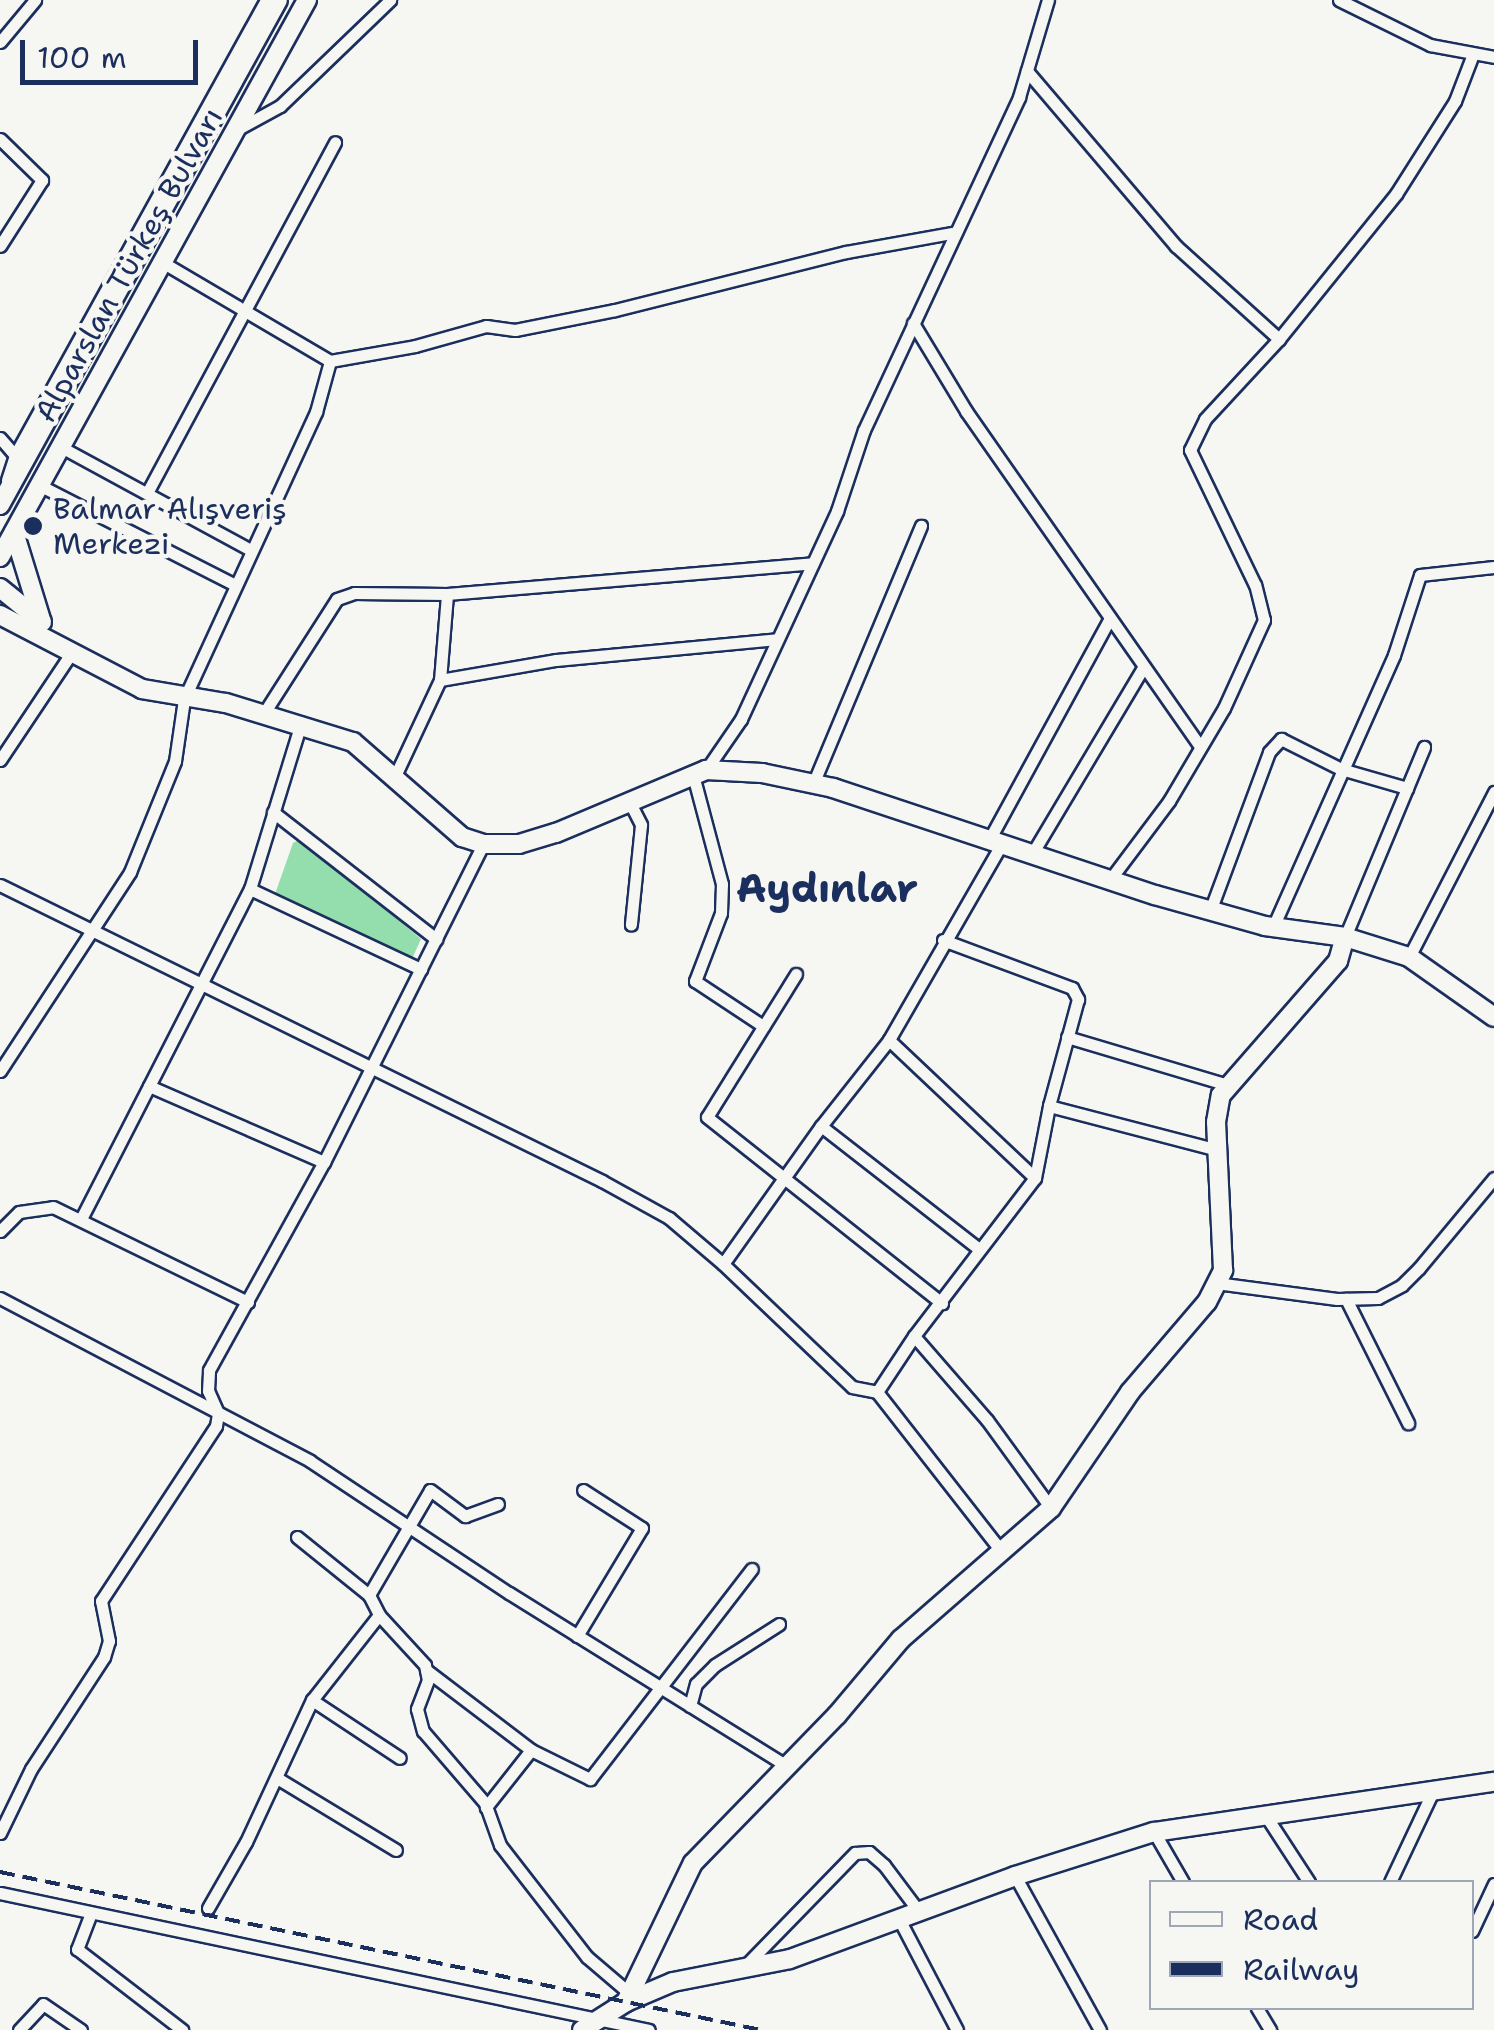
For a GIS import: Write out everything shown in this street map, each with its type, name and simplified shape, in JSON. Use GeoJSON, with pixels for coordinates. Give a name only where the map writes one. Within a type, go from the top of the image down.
{"type":"FeatureCollection","features":[{"type":"Feature","properties":{"kind":"street"},"geometry":{"type":"LineString","coordinates":[[0,42],[35,0]]}},
{"type":"Feature","properties":{"kind":"street"},"geometry":{"type":"LineString","coordinates":[[0,504],[15,455],[266,0]]}},
{"type":"Feature","properties":{"kind":"street","name":"Alparslan Türkeş Bulvarı"},"geometry":{"type":"LineString","coordinates":[[0,504],[278,0]]}},
{"type":"Feature","properties":{"kind":"street","name":"Alparslan Türkeş Bulvarı"},"geometry":{"type":"LineString","coordinates":[[0,557],[306,0]]}},
{"type":"Feature","properties":{"kind":"street"},"geometry":{"type":"LineString","coordinates":[[234,130],[280,106],[390,0]]}},
{"type":"Feature","properties":{"kind":"street"},"geometry":{"type":"LineString","coordinates":[[763,1026],[695,981],[722,913],[722,884],[700,773],[741,719],[836,511],[864,430],[952,233],[1019,97],[1048,0]]}},
{"type":"Feature","properties":{"kind":"street"},"geometry":{"type":"LineString","coordinates":[[1339,0],[1430,46],[1494,57]]}},
{"type":"Feature","properties":{"kind":"street"},"geometry":{"type":"LineString","coordinates":[[1109,881],[1170,801],[1224,708],[1264,620],[1255,584],[1190,450],[1205,420],[1280,339],[1396,194],[1455,101],[1473,54]]}},
{"type":"Feature","properties":{"kind":"street"},"geometry":{"type":"LineString","coordinates":[[1026,71],[1176,246],[1280,339]]}},
{"type":"Feature","properties":{"kind":"street"},"geometry":{"type":"LineString","coordinates":[[0,139],[42,180],[0,246]]}},
{"type":"Feature","properties":{"kind":"street"},"geometry":{"type":"LineString","coordinates":[[146,493],[246,314],[335,142]]}},
{"type":"Feature","properties":{"kind":"street"},"geometry":{"type":"LineString","coordinates":[[162,262],[330,361],[415,346],[486,326],[515,330],[615,310],[846,252],[952,233]]}},
{"type":"Feature","properties":{"kind":"street"},"geometry":{"type":"LineString","coordinates":[[914,324],[966,411],[1200,747]]}},
{"type":"Feature","properties":{"kind":"street"},"geometry":{"type":"LineString","coordinates":[[0,1071],[130,872],[175,761],[184,698],[316,412],[330,361]]}},
{"type":"Feature","properties":{"kind":"street"},"geometry":{"type":"LineString","coordinates":[[0,438],[15,455]]}},
{"type":"Feature","properties":{"kind":"street"},"geometry":{"type":"LineString","coordinates":[[60,447],[251,550]]}},
{"type":"Feature","properties":{"kind":"street"},"geometry":{"type":"LineString","coordinates":[[39,486],[236,585]]}},
{"type":"Feature","properties":{"kind":"street"},"geometry":{"type":"LineString","coordinates":[[813,784],[920,526]]}},
{"type":"Feature","properties":{"kind":"street"},"geometry":{"type":"LineString","coordinates":[[14,532],[34,626]]}},
{"type":"Feature","properties":{"kind":"street"},"geometry":{"type":"LineString","coordinates":[[264,714],[337,599],[354,593],[448,594],[812,563]]}},
{"type":"Feature","properties":{"kind":"street"},"geometry":{"type":"LineString","coordinates":[[1273,927],[1394,655],[1420,576],[1494,567]]}},
{"type":"Feature","properties":{"kind":"street"},"geometry":{"type":"LineString","coordinates":[[0,588],[34,626],[62,649],[142,688],[264,714],[353,742],[462,837],[484,844],[519,844],[556,833],[628,799],[700,773],[762,774],[813,784],[1210,910],[1273,927],[1345,937],[1409,957],[1494,1017]]}},
{"type":"Feature","properties":{"kind":"street"},"geometry":{"type":"LineString","coordinates":[[395,776],[440,680],[448,594]]}},
{"type":"Feature","properties":{"kind":"street"},"geometry":{"type":"LineString","coordinates":[[0,614],[34,626]]}},
{"type":"Feature","properties":{"kind":"street"},"geometry":{"type":"LineString","coordinates":[[724,1264],[787,1179],[820,1126],[889,1040],[1109,620]]}},
{"type":"Feature","properties":{"kind":"street"},"geometry":{"type":"LineString","coordinates":[[0,627],[34,626]]}},
{"type":"Feature","properties":{"kind":"street"},"geometry":{"type":"LineString","coordinates":[[440,680],[556,660],[777,639]]}},
{"type":"Feature","properties":{"kind":"street"},"geometry":{"type":"LineString","coordinates":[[0,760],[62,649]]}},
{"type":"Feature","properties":{"kind":"street"},"geometry":{"type":"LineString","coordinates":[[1032,854],[1143,668]]}},
{"type":"Feature","properties":{"kind":"street"},"geometry":{"type":"LineString","coordinates":[[82,1218],[250,889],[301,724]]}},
{"type":"Feature","properties":{"kind":"street"},"geometry":{"type":"LineString","coordinates":[[1210,910],[1268,752],[1281,739],[1341,769],[1407,788]]}},
{"type":"Feature","properties":{"kind":"street"},"geometry":{"type":"LineString","coordinates":[[627,1996],[654,1950],[693,1863],[788,1767],[900,1639],[1050,1508],[1130,1392],[1206,1302],[1224,1270],[1216,1122],[1221,1094],[1338,962],[1424,747]]}},
{"type":"Feature","properties":{"kind":"street"},"geometry":{"type":"LineString","coordinates":[[1409,957],[1494,792]]}},
{"type":"Feature","properties":{"kind":"street"},"geometry":{"type":"LineString","coordinates":[[628,799],[641,826],[631,924]]}},
{"type":"Feature","properties":{"kind":"street"},"geometry":{"type":"LineString","coordinates":[[274,812],[436,940]]}},
{"type":"Feature","properties":{"kind":"street"},"geometry":{"type":"LineString","coordinates":[[0,1833],[31,1769],[104,1656],[109,1641],[101,1601],[207,1440],[218,1413],[208,1390],[209,1370],[324,1162],[484,844]]}},
{"type":"Feature","properties":{"kind":"street"},"geometry":{"type":"LineString","coordinates":[[0,885],[669,1218],[724,1264],[852,1388],[878,1392],[1003,1553]]}},
{"type":"Feature","properties":{"kind":"street"},"geometry":{"type":"LineString","coordinates":[[250,889],[422,969]]}},
{"type":"Feature","properties":{"kind":"street"},"geometry":{"type":"LineString","coordinates":[[878,1392],[914,1336],[1035,1178],[1049,1106],[1078,999],[1072,988],[943,940]]}},
{"type":"Feature","properties":{"kind":"street"},"geometry":{"type":"LineString","coordinates":[[796,974],[707,1117],[942,1303]]}},
{"type":"Feature","properties":{"kind":"street"},"geometry":{"type":"LineString","coordinates":[[1067,1037],[1228,1085]]}},
{"type":"Feature","properties":{"kind":"street"},"geometry":{"type":"LineString","coordinates":[[889,1040],[1035,1178]]}},
{"type":"Feature","properties":{"kind":"street"},"geometry":{"type":"LineString","coordinates":[[149,1086],[324,1162]]}},
{"type":"Feature","properties":{"kind":"street"},"geometry":{"type":"LineString","coordinates":[[1049,1106],[1218,1150]]}},
{"type":"Feature","properties":{"kind":"street"},"geometry":{"type":"LineString","coordinates":[[820,1126],[979,1248]]}},
{"type":"Feature","properties":{"kind":"street"},"geometry":{"type":"LineString","coordinates":[[1216,1283],[1346,1299],[1378,1298],[1402,1285],[1494,1178]]}},
{"type":"Feature","properties":{"kind":"street"},"geometry":{"type":"LineString","coordinates":[[0,1230],[19,1212],[53,1207],[248,1302]]}},
{"type":"Feature","properties":{"kind":"street"},"geometry":{"type":"LineString","coordinates":[[0,1298],[310,1462],[577,1636],[788,1767]]}},
{"type":"Feature","properties":{"kind":"street"},"geometry":{"type":"LineString","coordinates":[[1346,1299],[1408,1422]]}},
{"type":"Feature","properties":{"kind":"street"},"geometry":{"type":"LineString","coordinates":[[914,1336],[987,1420],[1050,1508]]}},
{"type":"Feature","properties":{"kind":"street"},"geometry":{"type":"LineString","coordinates":[[370,1595],[430,1490],[465,1516],[498,1504]]}},
{"type":"Feature","properties":{"kind":"street"},"geometry":{"type":"LineString","coordinates":[[577,1636],[642,1528],[583,1490]]}},
{"type":"Feature","properties":{"kind":"street"},"geometry":{"type":"LineString","coordinates":[[297,1538],[370,1595],[379,1615],[426,1670],[530,1750],[590,1779],[752,1568]]}},
{"type":"Feature","properties":{"kind":"street"},"geometry":{"type":"LineString","coordinates":[[208,1908],[277,1778],[312,1700],[379,1615]]}},
{"type":"Feature","properties":{"kind":"street"},"geometry":{"type":"LineString","coordinates":[[690,1706],[696,1684],[715,1665],[779,1624]]}},
{"type":"Feature","properties":{"kind":"street"},"geometry":{"type":"LineString","coordinates":[[426,1670],[428,1680],[417,1709],[423,1731],[486,1807],[500,1845],[511,1860],[587,1958],[627,1996]]}},
{"type":"Feature","properties":{"kind":"street"},"geometry":{"type":"LineString","coordinates":[[312,1700],[400,1758]]}},
{"type":"Feature","properties":{"kind":"street"},"geometry":{"type":"LineString","coordinates":[[486,1807],[530,1750]]}},
{"type":"Feature","properties":{"kind":"street"},"geometry":{"type":"LineString","coordinates":[[277,1778],[396,1850]]}},
{"type":"Feature","properties":{"kind":"street"},"geometry":{"type":"LineString","coordinates":[[590,2025],[627,1996],[673,1982],[790,1959],[1015,1876],[1154,1832],[1494,1782]]}},
{"type":"Feature","properties":{"kind":"street"},"geometry":{"type":"LineString","coordinates":[[1391,1880],[1432,1792]]}},
{"type":"Feature","properties":{"kind":"street"},"geometry":{"type":"LineString","coordinates":[[1266,1816],[1308,1880]]}},
{"type":"Feature","properties":{"kind":"street"},"geometry":{"type":"LineString","coordinates":[[1154,1832],[1182,1880]]}},
{"type":"Feature","properties":{"kind":"street"},"geometry":{"type":"LineString","coordinates":[[741,1970],[752,1954],[854,1853],[869,1852],[884,1864],[920,1913]]}},
{"type":"Feature","properties":{"kind":"street"},"geometry":{"type":"LineString","coordinates":[[1015,1876],[1100,2030]]}},
{"type":"Feature","properties":{"kind":"street"},"geometry":{"type":"LineString","coordinates":[[1474,1927],[1494,1884]]}},
{"type":"Feature","properties":{"kind":"street"},"geometry":{"type":"LineString","coordinates":[[0,1894],[590,2025],[650,2030]]}},
{"type":"Feature","properties":{"kind":"street"},"geometry":{"type":"LineString","coordinates":[[91,1913],[77,1948],[182,2030]]}},
{"type":"Feature","properties":{"kind":"street"},"geometry":{"type":"LineString","coordinates":[[900,1921],[957,2030]]}},
{"type":"Feature","properties":{"kind":"street"},"geometry":{"type":"LineString","coordinates":[[19,2030],[43,2004],[82,2030]]}},
{"type":"Feature","properties":{"kind":"green space"},"geometry":{"type":"Polygon","coordinates":[[[301,839],[421,939],[411,961],[274,897],[293,843],[301,839]]]}},
{"type":"Feature","properties":{"kind":"railway"},"geometry":{"type":"LineString","coordinates":[[0,1872],[761,2030]]}},
{"type":"Feature","properties":{"kind":"place","name":"Balmar Alışveriş Merkezi"},"geometry":{"type":"Point","coordinates":[33,526]}},
{"type":"Feature","properties":{"kind":"district","name":"Aydınlar"},"geometry":{"type":"Point","coordinates":[827,888]}}]}
